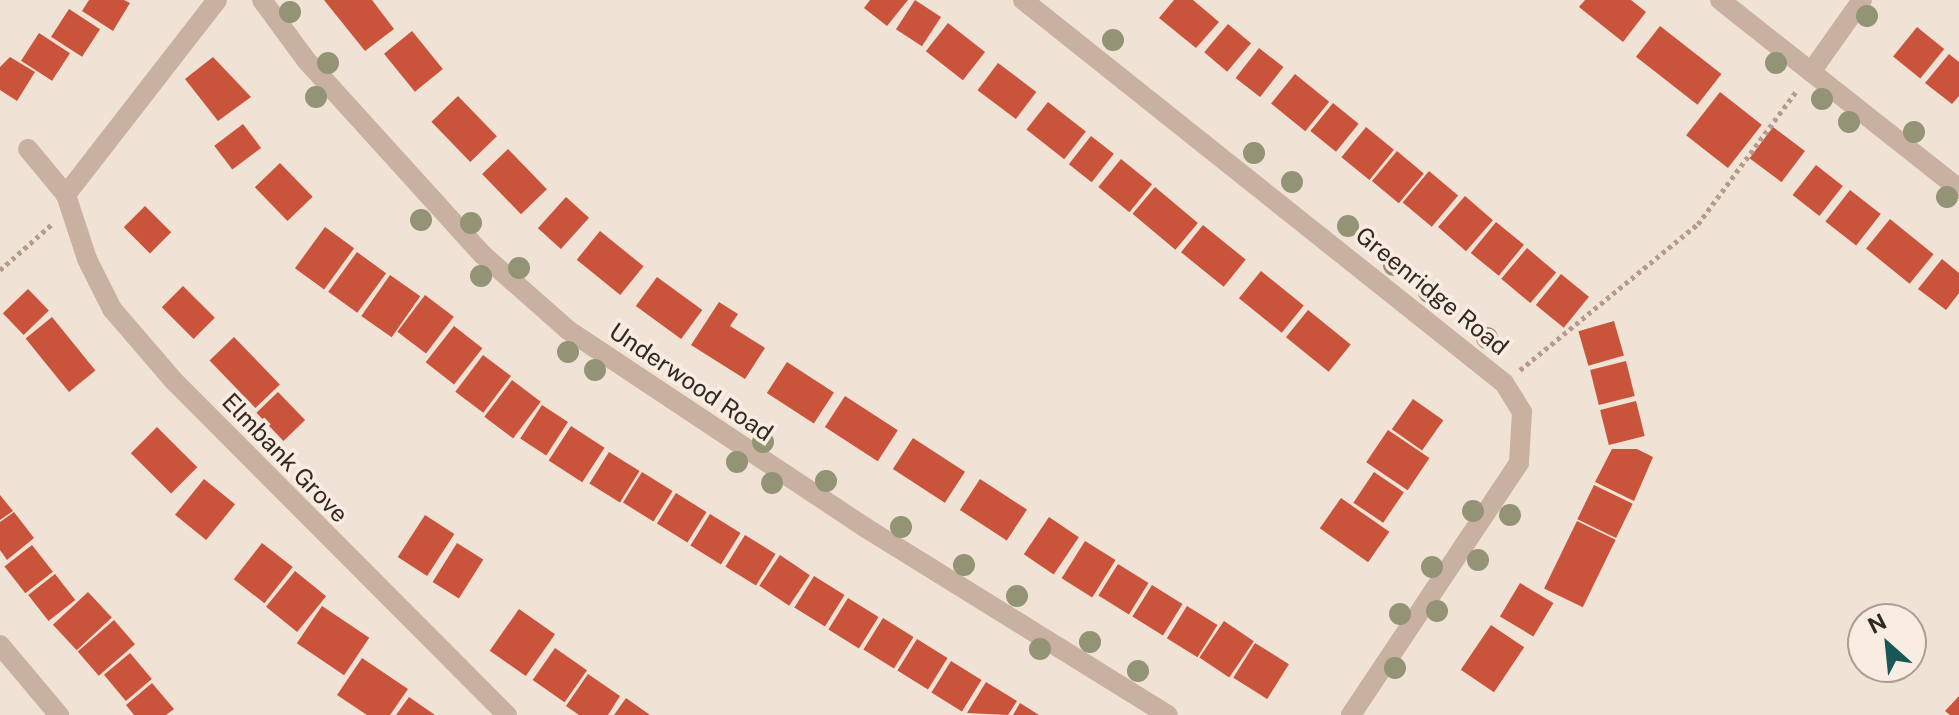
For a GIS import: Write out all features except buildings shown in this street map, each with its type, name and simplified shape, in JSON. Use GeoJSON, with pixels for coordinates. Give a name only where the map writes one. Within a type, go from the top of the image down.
{"type":"FeatureCollection","features":[{"type":"Feature","properties":{"kind":"street"},"geometry":{"type":"LineString","coordinates":[[70,200],[217,0]]}},
{"type":"Feature","properties":{"kind":"street","name":"Underwood Road"},"geometry":{"type":"LineString","coordinates":[[262,0],[306,60],[483,255],[568,330],[866,528],[1168,715]]}},
{"type":"Feature","properties":{"kind":"street","name":"Greenridge Road"},"geometry":{"type":"LineString","coordinates":[[1023,0],[1504,383],[1522,412],[1519,463],[1351,715]]}},
{"type":"Feature","properties":{"kind":"street"},"geometry":{"type":"LineString","coordinates":[[1720,0],[1959,189]]}},
{"type":"Feature","properties":{"kind":"street"},"geometry":{"type":"LineString","coordinates":[[1811,72],[1862,0]]}},
{"type":"Feature","properties":{"kind":"street","name":"Elmbank Grove"},"geometry":{"type":"LineString","coordinates":[[28,149],[70,200],[87,259],[112,309],[174,381],[507,715]]}},
{"type":"Feature","properties":{"kind":"street"},"geometry":{"type":"LineString","coordinates":[[0,645],[59,715]]}},
{"type":"Feature","properties":{"kind":"path"},"geometry":{"type":"LineString","coordinates":[[1504,383],[1698,224],[1811,72]]}},
{"type":"Feature","properties":{"kind":"path"},"geometry":{"type":"LineString","coordinates":[[0,270],[70,200]]}}]}
